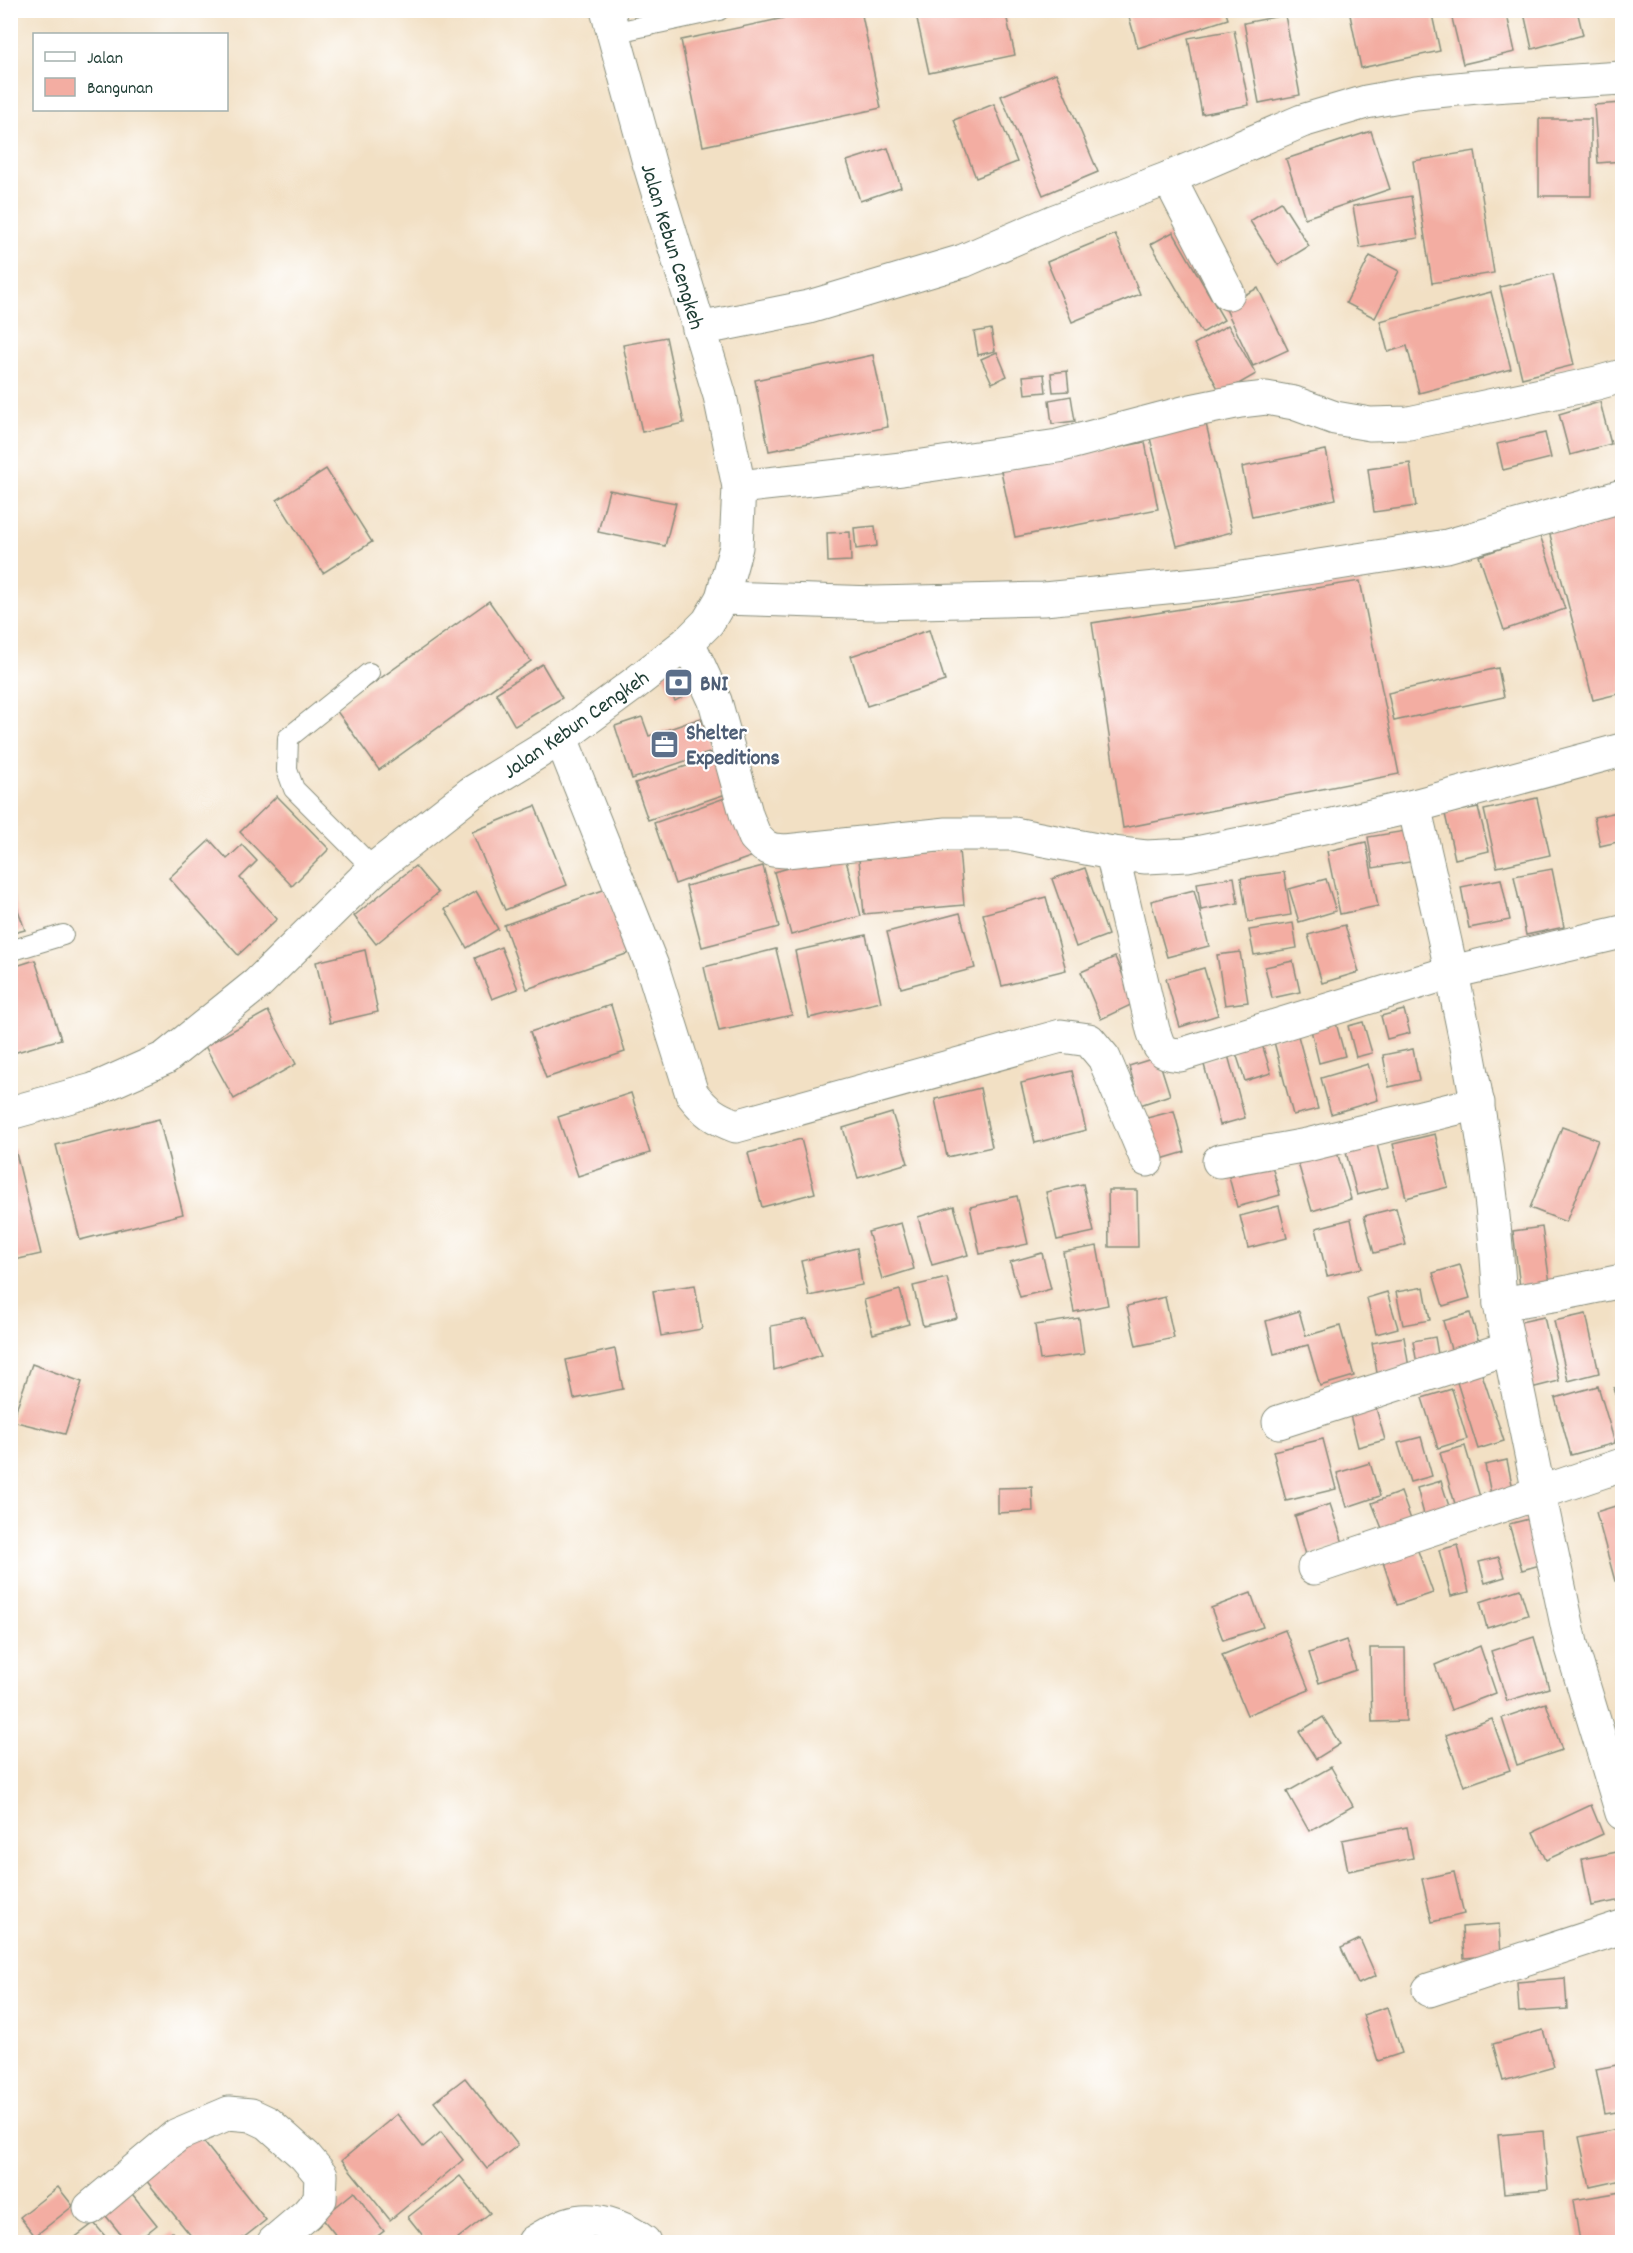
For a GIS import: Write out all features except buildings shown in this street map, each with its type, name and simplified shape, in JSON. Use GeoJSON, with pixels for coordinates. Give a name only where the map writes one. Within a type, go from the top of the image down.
{"type":"FeatureCollection","features":[{"type":"Feature","properties":{"kind":"street","name":"Jalan Kebun Cengkeh"},"geometry":{"type":"LineString","coordinates":[[10,1113],[93,1090],[165,1058],[257,984],[374,869],[471,793],[561,738],[688,642],[708,622],[722,598],[736,547],[739,487],[720,396],[610,22]]}},
{"type":"Feature","properties":{"kind":"street"},"geometry":{"type":"LineString","coordinates":[[699,329],[809,307],[963,261],[1055,221],[1169,178],[1302,121],[1366,102],[1416,93],[1477,87],[1623,78]]}},
{"type":"Feature","properties":{"kind":"street"},"geometry":{"type":"LineString","coordinates":[[1169,178],[1228,293]]}},
{"type":"Feature","properties":{"kind":"street"},"geometry":{"type":"LineString","coordinates":[[739,487],[902,469],[1059,446],[1191,411],[1240,401],[1266,398],[1294,403],[1335,418],[1370,424],[1409,423],[1623,376]]}},
{"type":"Feature","properties":{"kind":"street"},"geometry":{"type":"LineString","coordinates":[[722,598],[875,603],[1044,599],[1217,582],[1447,546],[1623,496]]}},
{"type":"Feature","properties":{"kind":"street"},"geometry":{"type":"LineString","coordinates":[[688,642],[715,701],[747,817],[755,837],[764,846],[773,850],[786,851],[946,834],[1014,834],[1112,853],[1146,856],[1187,855],[1414,806],[1623,750]]}},
{"type":"Feature","properties":{"kind":"street"},"geometry":{"type":"LineString","coordinates":[[561,738],[652,966],[692,1094],[705,1111],[736,1126],[1061,1036],[1089,1040],[1104,1058],[1147,1160]]}},
{"type":"Feature","properties":{"kind":"street"},"geometry":{"type":"LineString","coordinates":[[1414,806],[1452,972],[1478,1103],[1499,1273],[1500,1304],[1539,1493],[1572,1647],[1623,1813]]}},
{"type":"Feature","properties":{"kind":"street"},"geometry":{"type":"LineString","coordinates":[[1112,853],[1153,1030],[1159,1047],[1168,1054],[1180,1055],[1452,972],[1623,932]]}},
{"type":"Feature","properties":{"kind":"street"},"geometry":{"type":"LineString","coordinates":[[1219,1161],[1307,1145],[1478,1103]]}},
{"type":"Feature","properties":{"kind":"street"},"geometry":{"type":"LineString","coordinates":[[1500,1304],[1623,1281]]}},
{"type":"Feature","properties":{"kind":"street"},"geometry":{"type":"LineString","coordinates":[[1279,1422],[1509,1348]]}},
{"type":"Feature","properties":{"kind":"street"},"geometry":{"type":"LineString","coordinates":[[1314,1568],[1623,1466]]}},
{"type":"Feature","properties":{"kind":"street"},"geometry":{"type":"LineString","coordinates":[[1429,1990],[1623,1927]]}},
{"type":"Feature","properties":{"kind":"street"},"geometry":{"type":"LineString","coordinates":[[90,2208],[177,2134],[229,2113],[251,2115],[268,2123],[305,2156],[321,2175],[320,2199],[308,2214],[274,2242]]}},
{"type":"Feature","properties":{"kind":"street"},"geometry":{"type":"LineString","coordinates":[[534,2242],[569,2224],[602,2221],[633,2233],[644,2242]]}},
{"type":"Feature","properties":{"kind":"lane"},"geometry":{"type":"LineString","coordinates":[[610,22],[719,10]]}},
{"type":"Feature","properties":{"kind":"lane"},"geometry":{"type":"LineString","coordinates":[[369,673],[288,738],[287,770],[294,789],[374,869]]}},
{"type":"Feature","properties":{"kind":"lane"},"geometry":{"type":"LineString","coordinates":[[10,951],[63,935]]}},
{"type":"Feature","properties":{"kind":"place","name":"BNI"},"geometry":{"type":"Point","coordinates":[679,682]}},
{"type":"Feature","properties":{"kind":"place","name":"Shelter Expeditions"},"geometry":{"type":"Point","coordinates":[665,744]}}]}
